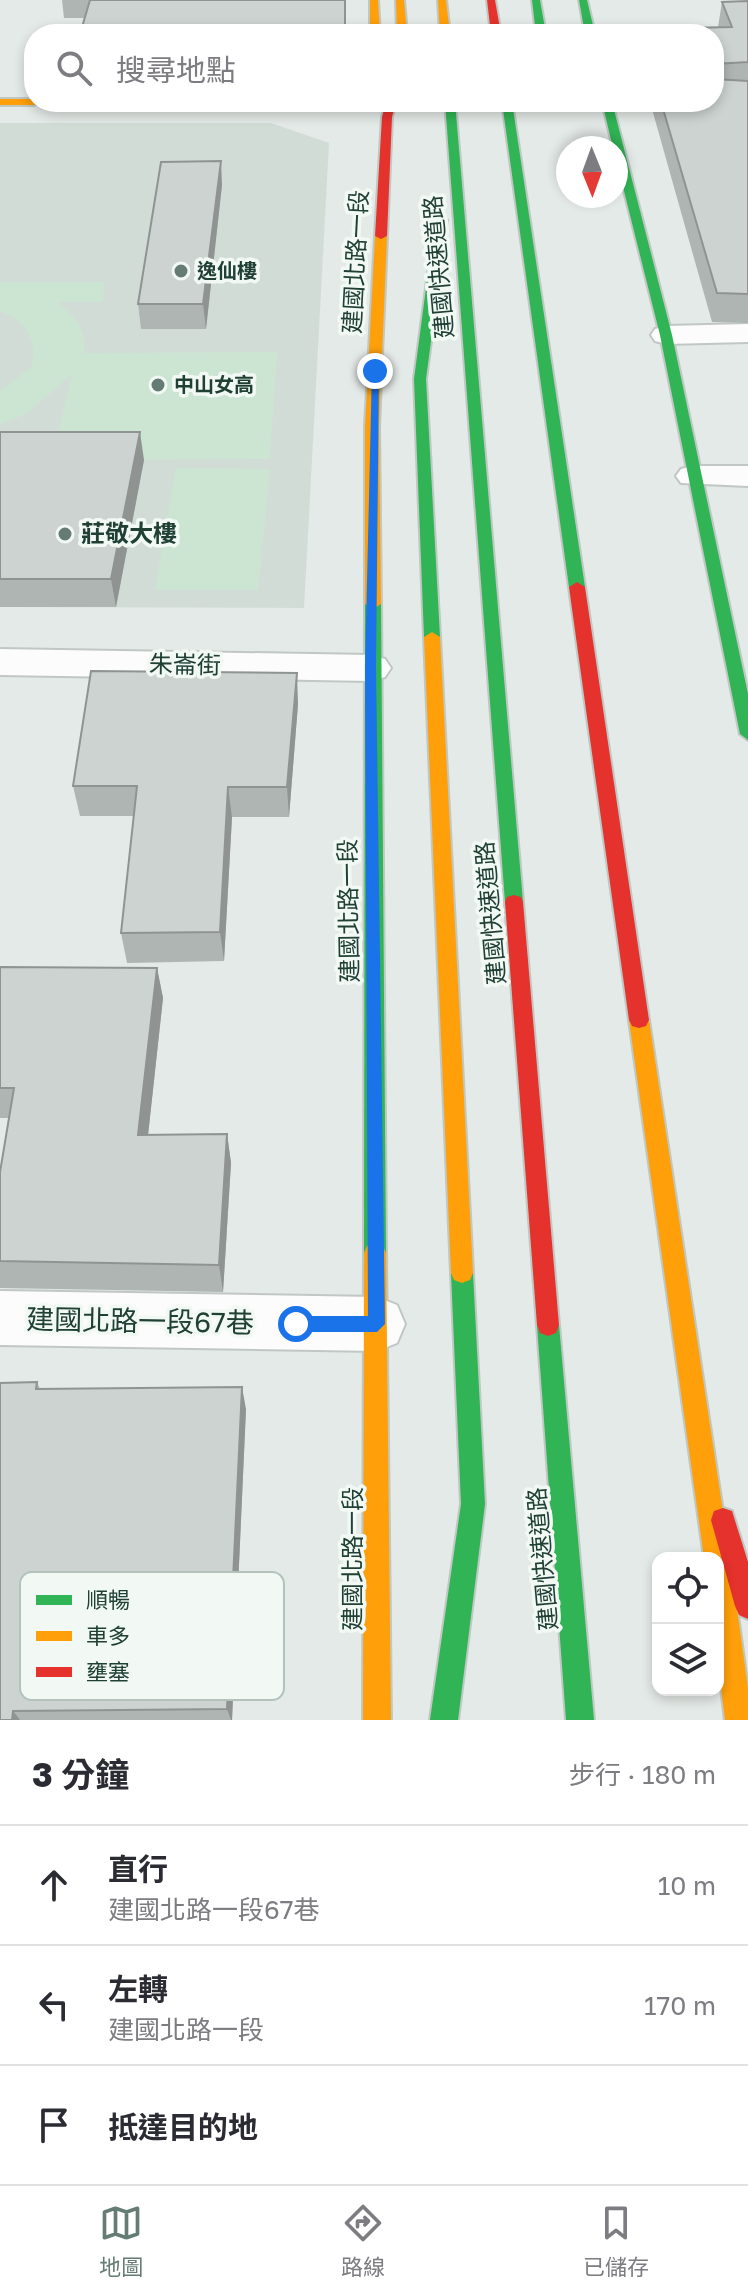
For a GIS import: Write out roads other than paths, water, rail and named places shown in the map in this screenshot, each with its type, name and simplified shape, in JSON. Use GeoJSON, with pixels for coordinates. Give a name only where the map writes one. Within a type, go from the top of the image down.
{"type":"FeatureCollection","features":[{"type":"Feature","properties":{"kind":"main road"},"geometry":{"type":"LineString","coordinates":[[374,0],[375,24]]}},
{"type":"Feature","properties":{"kind":"main road"},"geometry":{"type":"LineString","coordinates":[[400,0],[401,24]]}},
{"type":"Feature","properties":{"kind":"main road"},"geometry":{"type":"LineString","coordinates":[[442,0],[444,24]]}},
{"type":"Feature","properties":{"kind":"main road"},"geometry":{"type":"LineString","coordinates":[[491,0],[495,24]]}},
{"type":"Feature","properties":{"kind":"main road"},"geometry":{"type":"LineString","coordinates":[[536,0],[540,24]]}},
{"type":"Feature","properties":{"kind":"main road"},"geometry":{"type":"LineString","coordinates":[[583,0],[588,24]]}},
{"type":"Feature","properties":{"kind":"main road"},"geometry":{"type":"LineString","coordinates":[[0,91],[24,91]]}},
{"type":"Feature","properties":{"kind":"main road"},"geometry":{"type":"LineString","coordinates":[[0,102],[24,102]]}},
{"type":"Feature","properties":{"kind":"main road","name":"建國北路一段"},"geometry":{"type":"LineString","coordinates":[[377,1720],[372,427],[388,112]]}},
{"type":"Feature","properties":{"kind":"main road","name":"建國快速道路"},"geometry":{"type":"LineString","coordinates":[[451,112],[580,1720]]}},
{"type":"Feature","properties":{"kind":"main road"},"geometry":{"type":"LineString","coordinates":[[508,112],[716,1552]]}},
{"type":"Feature","properties":{"kind":"main road"},"geometry":{"type":"LineString","coordinates":[[610,112],[666,335],[693,476],[746,714]]}},
{"type":"Feature","properties":{"kind":"main road"},"geometry":{"type":"LineString","coordinates":[[444,1720],[473,1504],[420,379],[453,135]]}},
{"type":"Feature","properties":{"kind":"main road"},"geometry":{"type":"LineString","coordinates":[[702,1448],[748,1606]]}},
{"type":"Feature","properties":{"kind":"main road"},"geometry":{"type":"LineString","coordinates":[[724,1610],[739,1720]]}},
{"type":"Feature","properties":{"kind":"street"},"geometry":{"type":"LineString","coordinates":[[666,335],[748,333]]}},
{"type":"Feature","properties":{"kind":"street"},"geometry":{"type":"LineString","coordinates":[[693,476],[748,476]]}},
{"type":"Feature","properties":{"kind":"street","name":"朱崙街"},"geometry":{"type":"LineString","coordinates":[[0,662],[371,668]]}},
{"type":"Feature","properties":{"kind":"street","name":"建國北路一段67巷"},"geometry":{"type":"LineString","coordinates":[[0,1318],[377,1324]]}},
{"type":"Feature","properties":{"kind":"place","name":"逸仙樓"},"geometry":{"type":"Point","coordinates":[181,271]}},
{"type":"Feature","properties":{"kind":"place","name":"中山女高"},"geometry":{"type":"Point","coordinates":[158,385]}},
{"type":"Feature","properties":{"kind":"place","name":"莊敬大樓"},"geometry":{"type":"Point","coordinates":[65,534]}}]}
